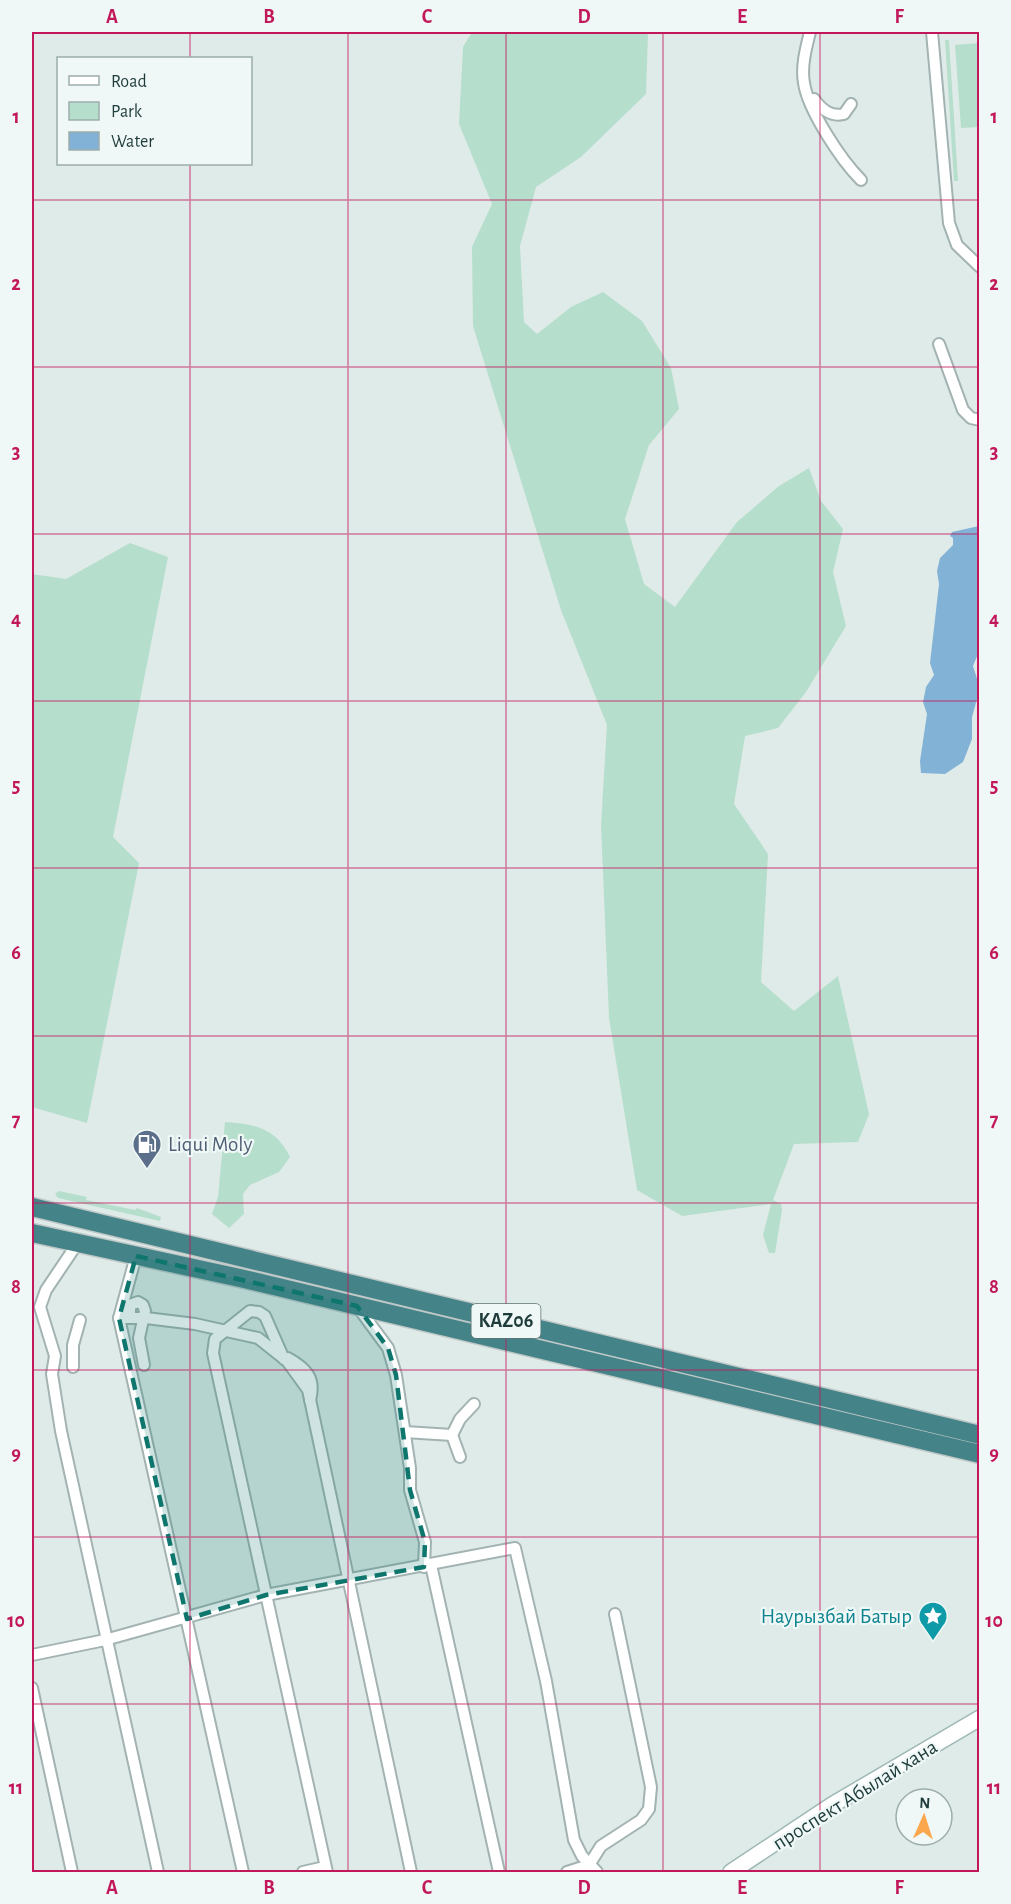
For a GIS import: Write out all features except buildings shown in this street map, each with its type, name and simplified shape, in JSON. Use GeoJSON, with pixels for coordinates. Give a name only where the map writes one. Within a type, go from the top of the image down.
{"type":"FeatureCollection","features":[{"type":"Feature","properties":{"kind":"highway","name":"KАZ06"},"geometry":{"type":"LineString","coordinates":[[32,1207],[980,1435]]}},
{"type":"Feature","properties":{"kind":"highway","name":"KАZ06"},"geometry":{"type":"LineString","coordinates":[[32,1233],[357,1306],[980,1454]]}},
{"type":"Feature","properties":{"kind":"main road","name":"проспект Абылай хана"},"geometry":{"type":"LineString","coordinates":[[731,1872],[832,1805],[980,1718]]}},
{"type":"Feature","properties":{"kind":"street"},"geometry":{"type":"LineString","coordinates":[[810,32],[804,59],[805,87],[838,153],[861,180]]}},
{"type":"Feature","properties":{"kind":"street"},"geometry":{"type":"LineString","coordinates":[[932,32],[949,223],[957,245],[980,267]]}},
{"type":"Feature","properties":{"kind":"street"},"geometry":{"type":"LineString","coordinates":[[805,87],[827,113],[844,114],[851,104]]}},
{"type":"Feature","properties":{"kind":"street"},"geometry":{"type":"LineString","coordinates":[[939,344],[963,410],[970,418],[980,420]]}},
{"type":"Feature","properties":{"kind":"street"},"geometry":{"type":"LineString","coordinates":[[77,1244],[36,1308],[55,1356],[52,1374],[61,1431],[105,1640],[158,1872]]}},
{"type":"Feature","properties":{"kind":"street"},"geometry":{"type":"LineString","coordinates":[[136,1256],[125,1318],[187,1619],[243,1872]]}},
{"type":"Feature","properties":{"kind":"street"},"geometry":{"type":"LineString","coordinates":[[357,1306],[379,1332],[388,1348],[396,1375],[405,1432],[410,1490],[424,1542],[427,1566],[499,1872]]}},
{"type":"Feature","properties":{"kind":"street"},"geometry":{"type":"LineString","coordinates":[[284,1359],[265,1316],[259,1312],[250,1311],[235,1325],[224,1330],[215,1340],[213,1353],[326,1870],[303,1872]]}},
{"type":"Feature","properties":{"kind":"street"},"geometry":{"type":"LineString","coordinates":[[125,1318],[144,1318],[224,1330],[258,1338],[284,1359],[299,1375],[310,1400],[411,1872]]}},
{"type":"Feature","properties":{"kind":"street"},"geometry":{"type":"LineString","coordinates":[[144,1318],[139,1338],[144,1365]]}},
{"type":"Feature","properties":{"kind":"street"},"geometry":{"type":"LineString","coordinates":[[73,1367],[73,1345],[80,1320]]}},
{"type":"Feature","properties":{"kind":"street"},"geometry":{"type":"LineString","coordinates":[[52,1374],[73,1345]]}},
{"type":"Feature","properties":{"kind":"street"},"geometry":{"type":"LineString","coordinates":[[460,1457],[452,1435],[460,1419],[474,1404]]}},
{"type":"Feature","properties":{"kind":"street"},"geometry":{"type":"LineString","coordinates":[[405,1432],[452,1435]]}},
{"type":"Feature","properties":{"kind":"street"},"geometry":{"type":"LineString","coordinates":[[32,1655],[105,1640],[187,1619],[266,1595],[515,1548],[546,1681],[574,1840],[593,1869]]}},
{"type":"Feature","properties":{"kind":"street"},"geometry":{"type":"LineString","coordinates":[[593,1869],[601,1846],[641,1820],[649,1809],[651,1787],[615,1614]]}},
{"type":"Feature","properties":{"kind":"street"},"geometry":{"type":"LineString","coordinates":[[32,1688],[72,1872]]}},
{"type":"Feature","properties":{"kind":"street"},"geometry":{"type":"LineString","coordinates":[[567,1872],[593,1869]]}},
{"type":"Feature","properties":{"kind":"highlighted area"},"geometry":{"type":"Polygon","coordinates":[[[136,1256],[357,1306],[388,1348],[396,1375],[410,1490],[425,1542],[424,1567],[266,1595],[187,1619],[119,1318],[136,1256]]]}},
{"type":"Feature","properties":{"kind":"green space"},"geometry":{"type":"Polygon","coordinates":[[[472,32],[648,32],[646,94],[581,157],[536,187],[520,246],[524,322],[537,334],[571,307],[603,292],[642,321],[671,368],[679,409],[649,445],[625,519],[644,584],[675,607],[737,522],[779,486],[809,468],[821,501],[843,529],[833,572],[846,626],[806,692],[778,728],[745,736],[734,804],[768,854],[761,982],[794,1011],[838,976],[869,1114],[858,1142],[794,1144],[773,1200],[781,1204],[782,1210],[775,1253],[769,1253],[763,1235],[771,1204],[682,1216],[637,1190],[609,1018],[601,825],[607,725],[561,610],[473,326],[472,247],[492,204],[459,124],[463,47],[472,32]]]}},
{"type":"Feature","properties":{"kind":"green space"},"geometry":{"type":"Polygon","coordinates":[[[945,40],[949,40],[958,181],[954,181],[945,40]]]}},
{"type":"Feature","properties":{"kind":"green space"},"geometry":{"type":"Polygon","coordinates":[[[979,43],[979,127],[961,128],[955,45],[979,43]]]}},
{"type":"Feature","properties":{"kind":"green space"},"geometry":{"type":"Polygon","coordinates":[[[130,543],[168,557],[113,837],[139,863],[87,1123],[32,1107],[32,574],[66,579],[130,543]]]}},
{"type":"Feature","properties":{"kind":"green space"},"geometry":{"type":"Polygon","coordinates":[[[225,1122],[264,1129],[278,1140],[290,1157],[279,1172],[250,1185],[243,1194],[244,1214],[229,1228],[212,1214],[218,1197],[225,1122]]]}},
{"type":"Feature","properties":{"kind":"green space"},"geometry":{"type":"Polygon","coordinates":[[[59,1191],[87,1197],[86,1200],[135,1210],[137,1208],[161,1217],[160,1221],[58,1198],[55,1194],[59,1191]]]}},
{"type":"Feature","properties":{"kind":"water"},"geometry":{"type":"Polygon","coordinates":[[[979,526],[980,649],[973,666],[980,688],[972,717],[972,739],[963,762],[945,774],[921,773],[920,761],[927,714],[923,702],[926,687],[934,675],[930,663],[940,558],[953,545],[953,538],[950,536],[952,532],[979,526]]]}},
{"type":"Feature","properties":{"kind":"place","name":"Liqui Moly"},"geometry":{"type":"Point","coordinates":[147,1170]}},
{"type":"Feature","properties":{"kind":"place","name":"Наурызбай Батыр"},"geometry":{"type":"Point","coordinates":[933,1642]}}]}
